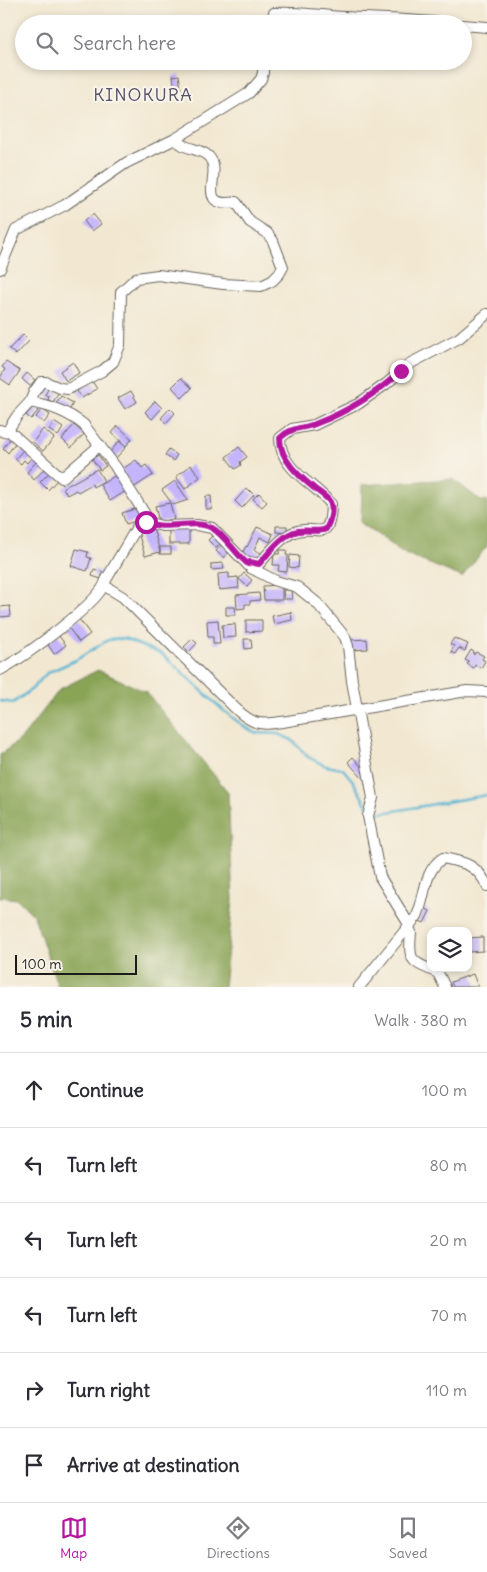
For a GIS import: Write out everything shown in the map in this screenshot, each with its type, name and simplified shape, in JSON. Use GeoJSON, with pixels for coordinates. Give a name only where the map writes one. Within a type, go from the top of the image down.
{"type":"FeatureCollection","features":[{"type":"Feature","properties":{"kind":"street"},"geometry":{"type":"LineString","coordinates":[[273,15],[274,13],[290,12],[321,15]]}},
{"type":"Feature","properties":{"kind":"street"},"geometry":{"type":"LineString","coordinates":[[472,26],[487,27]]}},
{"type":"Feature","properties":{"kind":"street"},"geometry":{"type":"LineString","coordinates":[[0,269],[13,236],[21,226],[65,204],[126,163],[176,139],[249,93],[260,79],[263,70]]}},
{"type":"Feature","properties":{"kind":"street"},"geometry":{"type":"LineString","coordinates":[[100,446],[62,478],[4,430],[30,402],[41,382],[46,382],[60,388],[68,388],[102,371],[113,362],[120,345],[122,292],[136,278],[158,275],[223,284],[261,286],[272,281],[283,267],[273,241],[267,233],[250,222],[236,202],[220,203],[215,200],[211,190],[214,165],[210,157],[184,146],[176,139]]}},
{"type":"Feature","properties":{"kind":"street"},"geometry":{"type":"LineString","coordinates":[[248,564],[250,562],[259,564],[292,532],[320,531],[326,529],[329,524],[331,504],[298,475],[280,446],[280,438],[298,427],[314,425],[358,404],[411,363],[459,338],[487,314]]}},
{"type":"Feature","properties":{"kind":"street"},"geometry":{"type":"LineString","coordinates":[[30,402],[43,405],[74,418],[84,425],[133,493],[146,516],[146,522]]}},
{"type":"Feature","properties":{"kind":"street"},"geometry":{"type":"LineString","coordinates":[[0,670],[14,663],[66,624],[88,604],[105,586],[106,580],[137,527],[146,522],[162,526],[197,525],[212,528],[248,564],[276,581],[297,587],[317,603],[345,637],[373,798],[368,816],[380,877],[411,932],[411,956],[415,963],[438,974],[445,987]]}},
{"type":"Feature","properties":{"kind":"street"},"geometry":{"type":"LineString","coordinates":[[105,586],[123,597],[246,719],[253,723],[276,723],[357,711],[467,691],[487,692]]}},
{"type":"Feature","properties":{"kind":"street"},"geometry":{"type":"LineString","coordinates":[[359,987],[397,939],[409,928],[422,906],[429,872],[437,862],[443,858],[472,867],[479,872],[487,886]]}},
{"type":"Feature","properties":{"kind":"green space"},"geometry":{"type":"Polygon","coordinates":[[[453,479],[481,501],[487,500],[487,546],[462,577],[405,554],[361,523],[362,485],[453,479]]]}},
{"type":"Feature","properties":{"kind":"green space"},"geometry":{"type":"Polygon","coordinates":[[[98,670],[146,692],[228,792],[233,900],[224,987],[58,987],[34,916],[17,899],[0,897],[0,755],[22,738],[60,689],[98,670]]]}},
{"type":"Feature","properties":{"kind":"building"},"geometry":{"type":"Polygon","coordinates":[[[179,75],[181,89],[175,90],[173,76],[179,75]]]}},
{"type":"Feature","properties":{"kind":"building"},"geometry":{"type":"Polygon","coordinates":[[[93,214],[101,224],[92,231],[84,221],[93,214]]]}},
{"type":"Feature","properties":{"kind":"building"},"geometry":{"type":"Polygon","coordinates":[[[23,335],[29,341],[16,355],[9,349],[23,335]]]}},
{"type":"Feature","properties":{"kind":"building"},"geometry":{"type":"Polygon","coordinates":[[[6,362],[20,371],[10,385],[0,378],[5,369],[2,367],[6,362]]]}},
{"type":"Feature","properties":{"kind":"building"},"geometry":{"type":"Polygon","coordinates":[[[73,362],[79,373],[66,381],[60,371],[73,362]]]}},
{"type":"Feature","properties":{"kind":"building"},"geometry":{"type":"Polygon","coordinates":[[[27,373],[35,380],[30,386],[22,379],[27,373]]]}},
{"type":"Feature","properties":{"kind":"building"},"geometry":{"type":"Polygon","coordinates":[[[181,378],[192,388],[182,398],[172,387],[181,378]]]}},
{"type":"Feature","properties":{"kind":"building"},"geometry":{"type":"Polygon","coordinates":[[[92,381],[97,389],[82,398],[77,391],[92,381]]]}},
{"type":"Feature","properties":{"kind":"building"},"geometry":{"type":"Polygon","coordinates":[[[49,387],[59,392],[53,402],[48,400],[49,396],[45,395],[49,387]]]}},
{"type":"Feature","properties":{"kind":"building"},"geometry":{"type":"Polygon","coordinates":[[[131,391],[137,402],[125,409],[118,398],[131,391]]]}},
{"type":"Feature","properties":{"kind":"building"},"geometry":{"type":"Polygon","coordinates":[[[61,396],[73,403],[69,411],[56,403],[61,396]]]}},
{"type":"Feature","properties":{"kind":"building"},"geometry":{"type":"Polygon","coordinates":[[[155,401],[162,408],[152,419],[145,412],[155,401]]]}},
{"type":"Feature","properties":{"kind":"building"},"geometry":{"type":"Polygon","coordinates":[[[33,407],[38,411],[31,419],[26,415],[33,407]]]}},
{"type":"Feature","properties":{"kind":"building"},"geometry":{"type":"Polygon","coordinates":[[[170,408],[175,413],[166,423],[161,418],[170,408]]]}},
{"type":"Feature","properties":{"kind":"building"},"geometry":{"type":"Polygon","coordinates":[[[42,409],[50,415],[44,423],[36,417],[42,409]]]}},
{"type":"Feature","properties":{"kind":"building"},"geometry":{"type":"Polygon","coordinates":[[[54,422],[63,428],[58,436],[49,430],[54,422]]]}},
{"type":"Feature","properties":{"kind":"building"},"geometry":{"type":"Polygon","coordinates":[[[74,425],[84,434],[71,448],[62,439],[74,425]]]}},
{"type":"Feature","properties":{"kind":"building"},"geometry":{"type":"Polygon","coordinates":[[[118,426],[132,439],[126,446],[112,433],[118,426]]]}},
{"type":"Feature","properties":{"kind":"building"},"geometry":{"type":"Polygon","coordinates":[[[43,429],[54,438],[43,451],[33,442],[43,429]]]}},
{"type":"Feature","properties":{"kind":"building"},"geometry":{"type":"Polygon","coordinates":[[[11,438],[16,442],[8,453],[3,448],[11,438]]]}},
{"type":"Feature","properties":{"kind":"building"},"geometry":{"type":"Polygon","coordinates":[[[119,441],[126,447],[116,458],[110,452],[119,441]]]}},
{"type":"Feature","properties":{"kind":"building"},"geometry":{"type":"Polygon","coordinates":[[[239,447],[247,457],[235,469],[226,457],[239,447]]]}},
{"type":"Feature","properties":{"kind":"building"},"geometry":{"type":"Polygon","coordinates":[[[25,448],[32,457],[27,463],[24,460],[21,464],[15,459],[25,448]]]}},
{"type":"Feature","properties":{"kind":"building"},"geometry":{"type":"Polygon","coordinates":[[[169,449],[177,455],[173,461],[165,455],[169,449]]]}},
{"type":"Feature","properties":{"kind":"building"},"geometry":{"type":"Polygon","coordinates":[[[98,455],[106,466],[100,470],[92,459],[98,455]]]}},
{"type":"Feature","properties":{"kind":"building"},"geometry":{"type":"Polygon","coordinates":[[[38,460],[46,467],[34,480],[27,472],[38,460]]]}},
{"type":"Feature","properties":{"kind":"building"},"geometry":{"type":"Polygon","coordinates":[[[136,460],[142,468],[146,465],[153,475],[133,488],[121,470],[136,460]]]}},
{"type":"Feature","properties":{"kind":"building"},"geometry":{"type":"Polygon","coordinates":[[[191,465],[200,477],[185,489],[176,477],[191,465]]]}},
{"type":"Feature","properties":{"kind":"building"},"geometry":{"type":"Polygon","coordinates":[[[97,469],[104,481],[93,487],[92,484],[78,492],[76,490],[67,495],[63,488],[97,469]]]}},
{"type":"Feature","properties":{"kind":"building"},"geometry":{"type":"Polygon","coordinates":[[[50,472],[58,479],[48,490],[40,482],[50,472]]]}},
{"type":"Feature","properties":{"kind":"building"},"geometry":{"type":"Polygon","coordinates":[[[116,475],[126,491],[110,501],[100,485],[116,475]]]}},
{"type":"Feature","properties":{"kind":"building"},"geometry":{"type":"Polygon","coordinates":[[[175,481],[188,500],[173,505],[162,490],[175,481]]]}},
{"type":"Feature","properties":{"kind":"building"},"geometry":{"type":"Polygon","coordinates":[[[247,488],[254,495],[242,508],[235,501],[247,488]]]}},
{"type":"Feature","properties":{"kind":"building"},"geometry":{"type":"Polygon","coordinates":[[[259,493],[267,502],[262,507],[253,499],[259,493]]]}},
{"type":"Feature","properties":{"kind":"building"},"geometry":{"type":"Polygon","coordinates":[[[206,496],[211,496],[212,509],[206,509],[206,496]]]}},
{"type":"Feature","properties":{"kind":"building"},"geometry":{"type":"Polygon","coordinates":[[[170,503],[174,519],[159,522],[155,506],[170,503]]]}},
{"type":"Feature","properties":{"kind":"building"},"geometry":{"type":"Polygon","coordinates":[[[138,508],[142,519],[126,524],[122,513],[138,508]]]}},
{"type":"Feature","properties":{"kind":"building"},"geometry":{"type":"Polygon","coordinates":[[[276,526],[287,526],[287,533],[276,532],[276,526]]]}},
{"type":"Feature","properties":{"kind":"building"},"geometry":{"type":"Polygon","coordinates":[[[257,527],[273,534],[270,542],[260,537],[254,550],[261,553],[258,561],[242,554],[257,527]]]}},
{"type":"Feature","properties":{"kind":"building"},"geometry":{"type":"Polygon","coordinates":[[[153,528],[160,552],[145,556],[138,532],[153,528]]]}},
{"type":"Feature","properties":{"kind":"building"},"geometry":{"type":"Polygon","coordinates":[[[169,529],[189,529],[189,544],[169,544],[169,529]]]}},
{"type":"Feature","properties":{"kind":"building"},"geometry":{"type":"Polygon","coordinates":[[[214,534],[221,542],[216,548],[208,540],[214,534]]]}},
{"type":"Feature","properties":{"kind":"building"},"geometry":{"type":"Polygon","coordinates":[[[222,544],[230,550],[224,558],[216,551],[222,544]]]}},
{"type":"Feature","properties":{"kind":"building"},"geometry":{"type":"Polygon","coordinates":[[[160,547],[171,547],[171,554],[160,554],[160,547]]]}},
{"type":"Feature","properties":{"kind":"building"},"geometry":{"type":"Polygon","coordinates":[[[76,549],[88,552],[87,557],[91,558],[87,571],[71,566],[76,549]]]}},
{"type":"Feature","properties":{"kind":"building"},"geometry":{"type":"Polygon","coordinates":[[[280,550],[287,550],[287,572],[278,571],[279,565],[273,565],[274,554],[279,554],[280,550]]]}},
{"type":"Feature","properties":{"kind":"building"},"geometry":{"type":"Polygon","coordinates":[[[290,555],[299,556],[298,568],[289,567],[290,555]]]}},
{"type":"Feature","properties":{"kind":"building"},"geometry":{"type":"Polygon","coordinates":[[[223,563],[224,569],[211,570],[211,564],[223,563]]]}},
{"type":"Feature","properties":{"kind":"building"},"geometry":{"type":"Polygon","coordinates":[[[94,569],[103,572],[101,579],[92,576],[94,569]]]}},
{"type":"Feature","properties":{"kind":"building"},"geometry":{"type":"Polygon","coordinates":[[[229,573],[229,578],[238,577],[239,588],[219,590],[218,574],[229,573]]]}},
{"type":"Feature","properties":{"kind":"building"},"geometry":{"type":"Polygon","coordinates":[[[244,573],[252,580],[247,586],[239,579],[244,573]]]}},
{"type":"Feature","properties":{"kind":"building"},"geometry":{"type":"Polygon","coordinates":[[[282,585],[282,600],[264,600],[263,586],[282,585]]]}},
{"type":"Feature","properties":{"kind":"building"},"geometry":{"type":"Polygon","coordinates":[[[283,590],[291,590],[292,599],[284,599],[283,590]]]}},
{"type":"Feature","properties":{"kind":"building"},"geometry":{"type":"Polygon","coordinates":[[[259,593],[260,600],[250,601],[250,604],[245,604],[245,608],[237,609],[236,595],[259,593]]]}},
{"type":"Feature","properties":{"kind":"building"},"geometry":{"type":"Polygon","coordinates":[[[10,606],[11,616],[0,617],[0,607],[10,606]]]}},
{"type":"Feature","properties":{"kind":"building"},"geometry":{"type":"Polygon","coordinates":[[[226,607],[235,607],[236,615],[226,615],[226,607]]]}},
{"type":"Feature","properties":{"kind":"building"},"geometry":{"type":"Polygon","coordinates":[[[291,612],[292,620],[274,624],[272,616],[291,612]]]}},
{"type":"Feature","properties":{"kind":"building"},"geometry":{"type":"Polygon","coordinates":[[[79,619],[90,634],[79,642],[68,627],[79,619]]]}},
{"type":"Feature","properties":{"kind":"building"},"geometry":{"type":"Polygon","coordinates":[[[218,620],[220,644],[213,644],[213,637],[208,637],[207,621],[218,620]]]}},
{"type":"Feature","properties":{"kind":"building"},"geometry":{"type":"Polygon","coordinates":[[[246,620],[262,620],[262,631],[246,632],[246,620]]]}},
{"type":"Feature","properties":{"kind":"building"},"geometry":{"type":"Polygon","coordinates":[[[235,624],[236,637],[223,638],[222,625],[235,624]]]}},
{"type":"Feature","properties":{"kind":"building"},"geometry":{"type":"Polygon","coordinates":[[[58,635],[66,645],[54,654],[47,643],[58,635]]]}},
{"type":"Feature","properties":{"kind":"building"},"geometry":{"type":"Polygon","coordinates":[[[454,638],[468,644],[465,651],[459,648],[455,654],[451,652],[454,646],[450,644],[454,638]]]}},
{"type":"Feature","properties":{"kind":"building"},"geometry":{"type":"Polygon","coordinates":[[[192,639],[197,643],[189,652],[184,647],[192,639]]]}},
{"type":"Feature","properties":{"kind":"building"},"geometry":{"type":"Polygon","coordinates":[[[244,639],[251,639],[252,648],[245,649],[244,639]]]}},
{"type":"Feature","properties":{"kind":"building"},"geometry":{"type":"Polygon","coordinates":[[[367,639],[368,649],[351,650],[350,640],[367,639]]]}},
{"type":"Feature","properties":{"kind":"building"},"geometry":{"type":"Polygon","coordinates":[[[471,650],[474,652],[474,655],[476,652],[484,656],[482,659],[485,661],[481,668],[475,665],[474,668],[467,664],[469,662],[465,660],[471,650]]]}},
{"type":"Feature","properties":{"kind":"building"},"geometry":{"type":"Polygon","coordinates":[[[353,757],[364,770],[362,772],[367,777],[364,780],[348,762],[353,757]]]}},
{"type":"Feature","properties":{"kind":"building"},"geometry":{"type":"Polygon","coordinates":[[[424,908],[430,911],[424,923],[418,920],[424,908]]]}},
{"type":"Feature","properties":{"kind":"building"},"geometry":{"type":"Polygon","coordinates":[[[483,937],[483,951],[472,952],[472,938],[483,937]]]}},
{"type":"Feature","properties":{"kind":"building"},"geometry":{"type":"Polygon","coordinates":[[[473,974],[478,987],[453,987],[451,982],[473,974]]]}},
{"type":"Feature","properties":{"kind":"waterway"},"geometry":{"type":"LineString","coordinates":[[0,701],[13,703],[32,689],[47,673],[76,660],[108,640],[124,639],[162,654],[224,711],[245,727],[256,733],[278,734],[292,740],[308,757],[326,766],[343,769],[353,781],[367,806]]}},
{"type":"Feature","properties":{"kind":"waterway"},"geometry":{"type":"LineString","coordinates":[[373,810],[379,813],[388,812],[487,795]]}},
{"type":"Feature","properties":{"kind":"district","name":"KINOKURA"},"geometry":{"type":"Point","coordinates":[143,95]}},
{"type":"Feature","properties":{"kind":"route"},"geometry":{"type":"LineString","coordinates":[[146,522],[162,526],[197,525],[212,528],[248,564],[250,562],[259,564],[292,532],[326,529],[329,524],[331,504],[294,470],[280,446],[280,438],[292,429],[314,425],[358,404],[401,371]]}}]}
